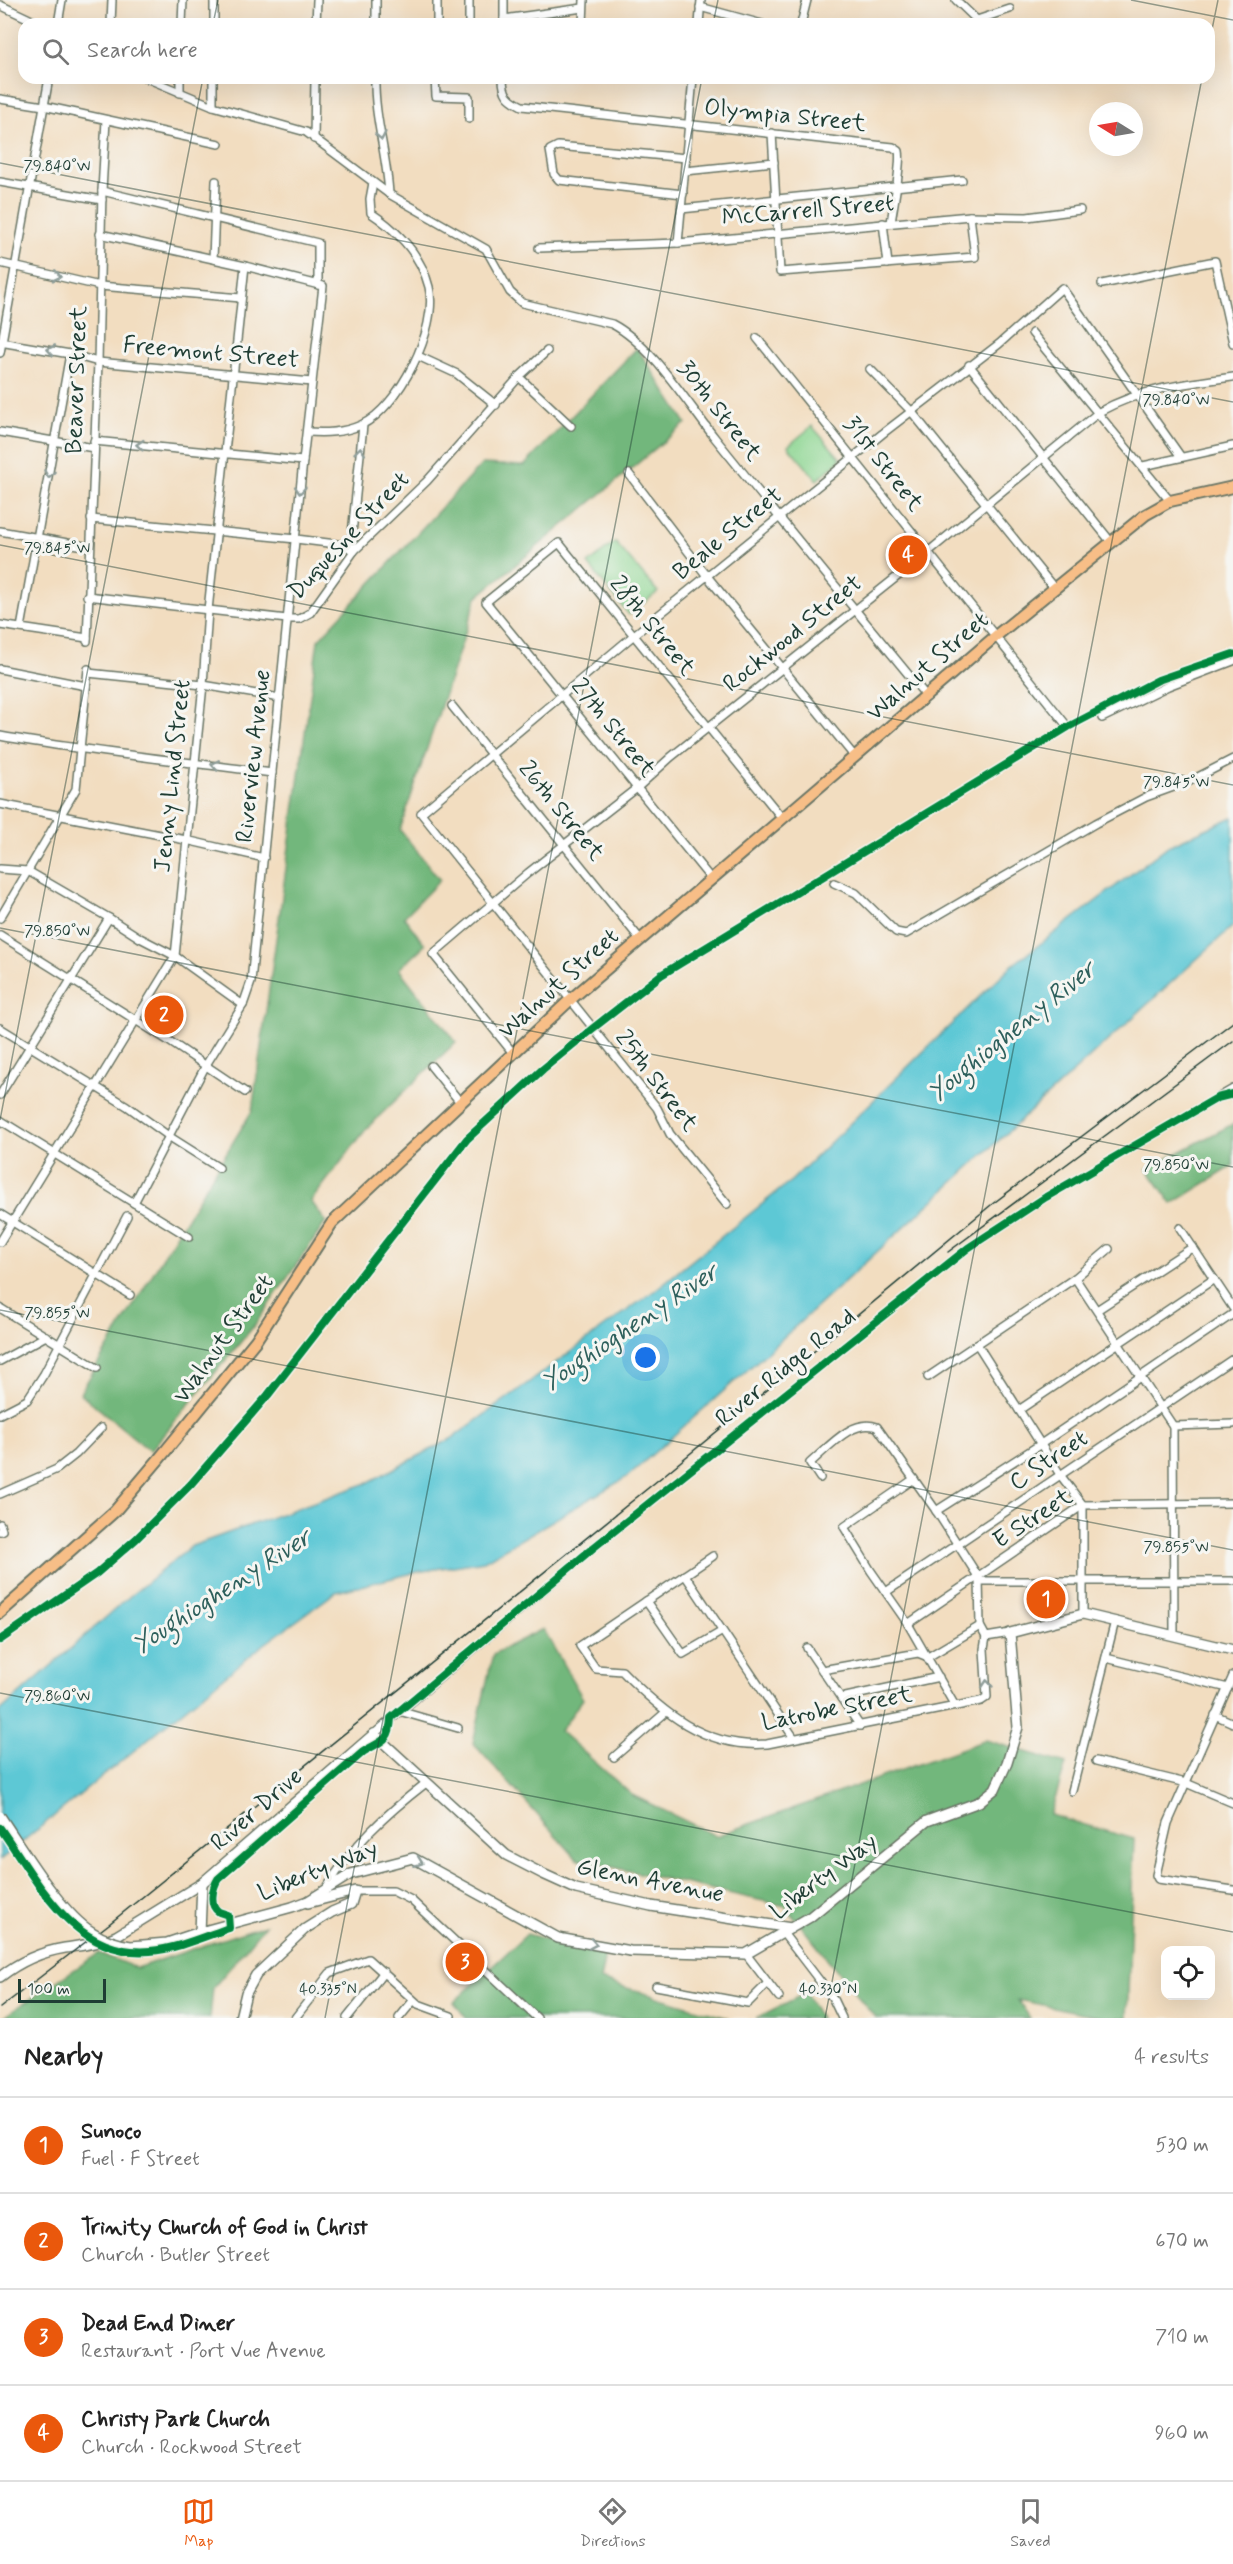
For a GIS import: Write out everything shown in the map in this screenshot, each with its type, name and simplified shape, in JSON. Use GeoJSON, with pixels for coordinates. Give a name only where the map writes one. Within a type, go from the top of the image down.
{"type":"FeatureCollection","features":[{"type":"Feature","properties":{"kind":"main road","name":"Walnut Street"},"geometry":{"type":"LineString","coordinates":[[0,1613],[115,1511],[256,1340],[332,1223],[570,1000],[997,635],[1145,514],[1170,501],[1233,488]]}},
{"type":"Feature","properties":{"kind":"street"},"geometry":{"type":"LineString","coordinates":[[59,18],[62,0]]}},
{"type":"Feature","properties":{"kind":"street"},"geometry":{"type":"LineString","coordinates":[[111,18],[112,0]]}},
{"type":"Feature","properties":{"kind":"street"},"geometry":{"type":"LineString","coordinates":[[182,18],[183,0]]}},
{"type":"Feature","properties":{"kind":"street"},"geometry":{"type":"LineString","coordinates":[[214,0],[214,18]]}},
{"type":"Feature","properties":{"kind":"street"},"geometry":{"type":"LineString","coordinates":[[316,18],[317,0]]}},
{"type":"Feature","properties":{"kind":"street"},"geometry":{"type":"LineString","coordinates":[[376,0],[376,18]]}},
{"type":"Feature","properties":{"kind":"street"},"geometry":{"type":"LineString","coordinates":[[437,0],[437,18]]}},
{"type":"Feature","properties":{"kind":"street"},"geometry":{"type":"LineString","coordinates":[[469,0],[469,18]]}},
{"type":"Feature","properties":{"kind":"street"},"geometry":{"type":"LineString","coordinates":[[504,0],[504,18]]}},
{"type":"Feature","properties":{"kind":"street"},"geometry":{"type":"LineString","coordinates":[[802,18],[807,0]]}},
{"type":"Feature","properties":{"kind":"street"},"geometry":{"type":"LineString","coordinates":[[956,0],[975,18]]}},
{"type":"Feature","properties":{"kind":"street"},"geometry":{"type":"LineString","coordinates":[[700,18],[701,3],[745,18]]}},
{"type":"Feature","properties":{"kind":"street"},"geometry":{"type":"LineString","coordinates":[[522,18],[584,4]]}},
{"type":"Feature","properties":{"kind":"street"},"geometry":{"type":"LineString","coordinates":[[0,5],[27,18]]}},
{"type":"Feature","properties":{"kind":"street"},"geometry":{"type":"LineString","coordinates":[[989,18],[1010,9]]}},
{"type":"Feature","properties":{"kind":"street"},"geometry":{"type":"LineString","coordinates":[[0,353],[48,84]]}},
{"type":"Feature","properties":{"kind":"street","name":"30th Street"},"geometry":{"type":"LineString","coordinates":[[160,84],[213,106],[295,129],[314,138],[389,194],[486,249],[510,292],[522,303],[612,324],[624,330],[643,346],[927,697]]}},
{"type":"Feature","properties":{"kind":"street"},"geometry":{"type":"LineString","coordinates":[[180,84],[180,93]]}},
{"type":"Feature","properties":{"kind":"street"},"geometry":{"type":"LineString","coordinates":[[213,84],[213,106]]}},
{"type":"Feature","properties":{"kind":"street"},"geometry":{"type":"LineString","coordinates":[[314,138],[315,84]]}},
{"type":"Feature","properties":{"kind":"street"},"geometry":{"type":"LineString","coordinates":[[375,84],[378,120],[388,166],[389,194]]}},
{"type":"Feature","properties":{"kind":"street"},"geometry":{"type":"LineString","coordinates":[[435,84],[436,96],[469,97],[469,119]]}},
{"type":"Feature","properties":{"kind":"street","name":"Olympia Street"},"geometry":{"type":"LineString","coordinates":[[503,84],[503,90],[509,99],[522,106],[892,147],[899,151],[901,158],[887,223],[888,264]]}},
{"type":"Feature","properties":{"kind":"street"},"geometry":{"type":"LineString","coordinates":[[678,243],[692,84]]}},
{"type":"Feature","properties":{"kind":"street"},"geometry":{"type":"LineString","coordinates":[[0,99],[44,106],[219,144]]}},
{"type":"Feature","properties":{"kind":"street","name":"Beaver Street"},"geometry":{"type":"LineString","coordinates":[[21,628],[87,639],[98,362],[100,234],[106,120]]}},
{"type":"Feature","properties":{"kind":"street"},"geometry":{"type":"LineString","coordinates":[[772,133],[780,272],[975,257],[970,216]]}},
{"type":"Feature","properties":{"kind":"street"},"geometry":{"type":"LineString","coordinates":[[682,194],[559,180],[554,174],[550,150],[558,146],[686,158]]}},
{"type":"Feature","properties":{"kind":"street"},"geometry":{"type":"LineString","coordinates":[[685,171],[774,162]]}},
{"type":"Feature","properties":{"kind":"street"},"geometry":{"type":"LineString","coordinates":[[681,209],[962,180]]}},
{"type":"Feature","properties":{"kind":"street"},"geometry":{"type":"LineString","coordinates":[[213,259],[216,181]]}},
{"type":"Feature","properties":{"kind":"street"},"geometry":{"type":"LineString","coordinates":[[0,182],[102,200]]}},
{"type":"Feature","properties":{"kind":"street"},"geometry":{"type":"LineString","coordinates":[[307,432],[333,433],[363,424],[382,408],[396,391],[418,356],[430,318],[432,304],[424,270],[412,249],[371,213],[370,199],[373,183]]}},
{"type":"Feature","properties":{"kind":"street"},"geometry":{"type":"LineString","coordinates":[[102,191],[215,217]]}},
{"type":"Feature","properties":{"kind":"street","name":"McCarrell Street"},"geometry":{"type":"LineString","coordinates":[[539,248],[678,243],[970,216],[1026,217],[1080,210]]}},
{"type":"Feature","properties":{"kind":"street","name":"Riverview Avenue"},"geometry":{"type":"LineString","coordinates":[[134,1203],[207,1065],[243,1005],[251,982],[320,285],[318,243],[215,217]]}},
{"type":"Feature","properties":{"kind":"street"},"geometry":{"type":"LineString","coordinates":[[100,234],[320,285]]}},
{"type":"Feature","properties":{"kind":"street"},"geometry":{"type":"LineString","coordinates":[[1102,284],[1215,261],[1233,343]]}},
{"type":"Feature","properties":{"kind":"street"},"geometry":{"type":"LineString","coordinates":[[0,263],[100,286],[242,298]]}},
{"type":"Feature","properties":{"kind":"street","name":"Jenny Lind Street"},"geometry":{"type":"LineString","coordinates":[[0,1242],[175,956],[203,685],[208,610],[245,266]]}},
{"type":"Feature","properties":{"kind":"street","name":"Beale Street"},"geometry":{"type":"LineString","coordinates":[[420,813],[634,635],[911,411],[999,344],[1062,288],[1139,395]]}},
{"type":"Feature","properties":{"kind":"street"},"geometry":{"type":"LineString","coordinates":[[1032,333],[1170,501]]}},
{"type":"Feature","properties":{"kind":"street","name":"31st Street"},"geometry":{"type":"LineString","coordinates":[[757,338],[997,635],[1068,727]]}},
{"type":"Feature","properties":{"kind":"street","name":"Freemont Street"},"geometry":{"type":"LineString","coordinates":[[1,342],[70,354],[98,362],[312,382]]}},
{"type":"Feature","properties":{"kind":"street","name":"Duquesne Street"},"geometry":{"type":"LineString","coordinates":[[87,596],[299,619],[310,613],[354,551],[427,481],[519,377],[547,351]]}},
{"type":"Feature","properties":{"kind":"street"},"geometry":{"type":"LineString","coordinates":[[0,625],[21,628],[70,354]]}},
{"type":"Feature","properties":{"kind":"street"},"geometry":{"type":"LineString","coordinates":[[418,356],[458,374],[496,405]]}},
{"type":"Feature","properties":{"kind":"street"},"geometry":{"type":"LineString","coordinates":[[969,365],[1111,542]]}},
{"type":"Feature","properties":{"kind":"street"},"geometry":{"type":"LineString","coordinates":[[870,369],[911,411],[1054,588]]}},
{"type":"Feature","properties":{"kind":"street"},"geometry":{"type":"LineString","coordinates":[[519,377],[571,426]]}},
{"type":"Feature","properties":{"kind":"street","name":"Rockwood Street"},"geometry":{"type":"LineString","coordinates":[[513,1053],[433,954],[563,844],[637,788],[709,727],[1099,412],[1119,401],[1139,395],[1190,383],[1233,377]]}},
{"type":"Feature","properties":{"kind":"street"},"geometry":{"type":"LineString","coordinates":[[1139,395],[1181,457]]}},
{"type":"Feature","properties":{"kind":"street"},"geometry":{"type":"LineString","coordinates":[[354,551],[352,534],[363,424]]}},
{"type":"Feature","properties":{"kind":"street"},"geometry":{"type":"LineString","coordinates":[[0,432],[54,442],[186,449],[303,461]]}},
{"type":"Feature","properties":{"kind":"street"},"geometry":{"type":"LineString","coordinates":[[1143,466],[1233,446]]}},
{"type":"Feature","properties":{"kind":"street"},"geometry":{"type":"LineString","coordinates":[[629,474],[707,576],[784,667],[855,757]]}},
{"type":"Feature","properties":{"kind":"street"},"geometry":{"type":"LineString","coordinates":[[92,519],[296,539],[344,545],[354,551]]}},
{"type":"Feature","properties":{"kind":"street"},"geometry":{"type":"LineString","coordinates":[[0,531],[90,547]]}},
{"type":"Feature","properties":{"kind":"street","name":"27th Street"},"geometry":{"type":"LineString","coordinates":[[560,543],[486,602],[711,879]]}},
{"type":"Feature","properties":{"kind":"street","name":"28th Street"},"geometry":{"type":"LineString","coordinates":[[560,543],[782,818]]}},
{"type":"Feature","properties":{"kind":"street"},"geometry":{"type":"LineString","coordinates":[[1102,718],[1168,686],[1233,661]]}},
{"type":"Feature","properties":{"kind":"street"},"geometry":{"type":"LineString","coordinates":[[0,669],[86,686]]}},
{"type":"Feature","properties":{"kind":"street"},"geometry":{"type":"LineString","coordinates":[[0,918],[76,789],[88,671],[203,685],[280,698]]}},
{"type":"Feature","properties":{"kind":"street","name":"26th Street"},"geometry":{"type":"LineString","coordinates":[[452,706],[640,939]]}},
{"type":"Feature","properties":{"kind":"street"},"geometry":{"type":"LineString","coordinates":[[0,736],[80,750],[273,773]]}},
{"type":"Feature","properties":{"kind":"street"},"geometry":{"type":"LineString","coordinates":[[834,883],[856,893],[896,932],[906,934],[1096,823],[1146,797],[1190,781],[1233,759]]}},
{"type":"Feature","properties":{"kind":"street"},"geometry":{"type":"LineString","coordinates":[[0,804],[61,818],[186,840],[264,858]]}},
{"type":"Feature","properties":{"kind":"street","name":"25th Street"},"geometry":{"type":"LineString","coordinates":[[420,813],[657,1108],[670,1134],[727,1204]]}},
{"type":"Feature","properties":{"kind":"street"},"geometry":{"type":"LineString","coordinates":[[0,869],[28,871],[109,918],[140,939],[175,956],[243,1005]]}},
{"type":"Feature","properties":{"kind":"street"},"geometry":{"type":"LineString","coordinates":[[0,1095],[109,918]]}},
{"type":"Feature","properties":{"kind":"street"},"geometry":{"type":"LineString","coordinates":[[0,935],[207,1065],[245,1092]]}},
{"type":"Feature","properties":{"kind":"street"},"geometry":{"type":"LineString","coordinates":[[0,1028],[96,1087],[219,1168]]}},
{"type":"Feature","properties":{"kind":"street"},"geometry":{"type":"LineString","coordinates":[[431,1066],[460,1102]]}},
{"type":"Feature","properties":{"kind":"street","name":"River Ridge Road"},"geometry":{"type":"LineString","coordinates":[[374,1734],[593,1548],[968,1248],[1046,1197],[1233,1089]]}},
{"type":"Feature","properties":{"kind":"street"},"geometry":{"type":"LineString","coordinates":[[0,1120],[189,1236]]}},
{"type":"Feature","properties":{"kind":"street"},"geometry":{"type":"LineString","coordinates":[[0,1214],[130,1295]]}},
{"type":"Feature","properties":{"kind":"street"},"geometry":{"type":"LineString","coordinates":[[0,1414],[27,1400],[44,1374],[127,1216]]}},
{"type":"Feature","properties":{"kind":"street"},"geometry":{"type":"LineString","coordinates":[[1180,1228],[1233,1308]]}},
{"type":"Feature","properties":{"kind":"street"},"geometry":{"type":"LineString","coordinates":[[1097,1310],[1193,1247]]}},
{"type":"Feature","properties":{"kind":"street"},"geometry":{"type":"LineString","coordinates":[[928,1377],[1075,1278],[1109,1249]]}},
{"type":"Feature","properties":{"kind":"street"},"geometry":{"type":"LineString","coordinates":[[1075,1278],[1173,1426],[1174,1635]]}},
{"type":"Feature","properties":{"kind":"street"},"geometry":{"type":"LineString","coordinates":[[1020,1410],[1214,1279]]}},
{"type":"Feature","properties":{"kind":"street"},"geometry":{"type":"LineString","coordinates":[[0,1308],[97,1368]]}},
{"type":"Feature","properties":{"kind":"street"},"geometry":{"type":"LineString","coordinates":[[936,1510],[1041,1444],[1233,1314]]}},
{"type":"Feature","properties":{"kind":"street"},"geometry":{"type":"LineString","coordinates":[[0,1361],[46,1336]]}},
{"type":"Feature","properties":{"kind":"street"},"geometry":{"type":"LineString","coordinates":[[977,1344],[1061,1476],[1083,1505],[1083,1614]]}},
{"type":"Feature","properties":{"kind":"street","name":"C Street"},"geometry":{"type":"LineString","coordinates":[[886,1592],[958,1546],[1233,1359]]}},
{"type":"Feature","properties":{"kind":"street"},"geometry":{"type":"LineString","coordinates":[[820,1478],[810,1463],[843,1435],[859,1426],[869,1424],[877,1427],[936,1510],[979,1580],[980,1626],[986,1637],[1083,1614],[1233,1650]]}},
{"type":"Feature","properties":{"kind":"street"},"geometry":{"type":"LineString","coordinates":[[1173,1426],[1233,1424]]}},
{"type":"Feature","properties":{"kind":"street"},"geometry":{"type":"LineString","coordinates":[[0,1494],[57,1469],[76,1454],[101,1428]]}},
{"type":"Feature","properties":{"kind":"street"},"geometry":{"type":"LineString","coordinates":[[914,1479],[844,1527],[908,1624],[955,1706]]}},
{"type":"Feature","properties":{"kind":"street","name":"E Street"},"geometry":{"type":"LineString","coordinates":[[908,1624],[979,1580],[1083,1505],[1233,1503]]}},
{"type":"Feature","properties":{"kind":"street"},"geometry":{"type":"LineString","coordinates":[[713,1556],[646,1601],[683,1654],[721,1632]]}},
{"type":"Feature","properties":{"kind":"street"},"geometry":{"type":"LineString","coordinates":[[685,1575],[794,1738]]}},
{"type":"Feature","properties":{"kind":"street"},"geometry":{"type":"LineString","coordinates":[[979,1580],[1233,1581]]}},
{"type":"Feature","properties":{"kind":"street","name":"Latrobe Street"},"geometry":{"type":"LineString","coordinates":[[646,1601],[580,1646],[596,1669],[622,1671],[666,1712],[703,1733],[751,1746],[981,1701],[987,1697],[984,1649],[986,1637]]}},
{"type":"Feature","properties":{"kind":"street"},"geometry":{"type":"LineString","coordinates":[[1072,1791],[1115,1621]]}},
{"type":"Feature","properties":{"kind":"street"},"geometry":{"type":"LineString","coordinates":[[928,1657],[980,1626]]}},
{"type":"Feature","properties":{"kind":"street","name":"Liberty Way"},"geometry":{"type":"LineString","coordinates":[[0,1816],[55,1894],[82,1925],[106,1940],[131,1946],[167,1943],[302,1904],[351,1874],[413,1857],[558,1938],[630,1951],[746,1954],[835,1898],[927,1821],[979,1802],[994,1789],[1007,1763],[1018,1727],[1010,1633]]}},
{"type":"Feature","properties":{"kind":"street"},"geometry":{"type":"LineString","coordinates":[[807,1648],[860,1726]]}},
{"type":"Feature","properties":{"kind":"street"},"geometry":{"type":"LineString","coordinates":[[822,1670],[918,1653],[928,1657]]}},
{"type":"Feature","properties":{"kind":"street"},"geometry":{"type":"LineString","coordinates":[[1106,1658],[1227,1688]]}},
{"type":"Feature","properties":{"kind":"street"},"geometry":{"type":"LineString","coordinates":[[1233,1676],[1168,1823],[1156,1875],[1158,1879],[1233,1890]]}},
{"type":"Feature","properties":{"kind":"street"},"geometry":{"type":"LineString","coordinates":[[841,1698],[939,1677]]}},
{"type":"Feature","properties":{"kind":"street"},"geometry":{"type":"LineString","coordinates":[[399,1711],[458,1728]]}},
{"type":"Feature","properties":{"kind":"street"},"geometry":{"type":"LineString","coordinates":[[614,1757],[666,1712]]}},
{"type":"Feature","properties":{"kind":"street"},"geometry":{"type":"LineString","coordinates":[[1215,1715],[1233,1723]]}},
{"type":"Feature","properties":{"kind":"street","name":"Glenn Avenue"},"geometry":{"type":"LineString","coordinates":[[374,1734],[506,1856],[576,1889],[651,1906],[787,1930]]}},
{"type":"Feature","properties":{"kind":"street","name":"River Drive"},"geometry":{"type":"LineString","coordinates":[[200,1932],[202,1883],[374,1734]]}},
{"type":"Feature","properties":{"kind":"street"},"geometry":{"type":"LineString","coordinates":[[1096,1761],[1186,1783],[1233,1803]]}},
{"type":"Feature","properties":{"kind":"street"},"geometry":{"type":"LineString","coordinates":[[326,1889],[357,1845],[388,1813],[426,1783]]}},
{"type":"Feature","properties":{"kind":"street"},"geometry":{"type":"LineString","coordinates":[[0,1977],[29,1958],[64,1948],[101,1943],[202,1883]]}},
{"type":"Feature","properties":{"kind":"street"},"geometry":{"type":"LineString","coordinates":[[302,1904],[355,1891],[393,1891],[411,1900],[537,2018]]}},
{"type":"Feature","properties":{"kind":"street"},"geometry":{"type":"LineString","coordinates":[[240,2018],[246,1993],[256,1975],[305,1929],[332,1912],[351,1904],[355,1891]]}},
{"type":"Feature","properties":{"kind":"street"},"geometry":{"type":"LineString","coordinates":[[787,1930],[832,1997],[842,2018]]}},
{"type":"Feature","properties":{"kind":"street"},"geometry":{"type":"LineString","coordinates":[[746,1954],[779,1997]]}},
{"type":"Feature","properties":{"kind":"street"},"geometry":{"type":"LineString","coordinates":[[295,2018],[330,1973],[368,1959],[413,2001],[451,2016]]}},
{"type":"Feature","properties":{"kind":"street"},"geometry":{"type":"LineString","coordinates":[[347,2018],[384,1972]]}},
{"type":"Feature","properties":{"kind":"street"},"geometry":{"type":"LineString","coordinates":[[656,1986],[748,2003],[768,1983]]}},
{"type":"Feature","properties":{"kind":"street"},"geometry":{"type":"LineString","coordinates":[[399,2018],[413,2001]]}},
{"type":"Feature","properties":{"kind":"green space"},"geometry":{"type":"Polygon","coordinates":[[[637,348],[686,423],[477,597],[400,830],[440,880],[404,917],[425,945],[399,969],[456,1042],[367,1128],[311,1201],[326,1222],[254,1326],[150,1451],[80,1393],[252,1111],[318,640],[482,464],[524,466],[637,348]]]}},
{"type":"Feature","properties":{"kind":"green space"},"geometry":{"type":"Polygon","coordinates":[[[812,426],[841,459],[817,480],[788,446],[812,426]]]}},
{"type":"Feature","properties":{"kind":"green space"},"geometry":{"type":"Polygon","coordinates":[[[615,542],[658,592],[629,615],[588,564],[615,542]]]}},
{"type":"Feature","properties":{"kind":"green space"},"geometry":{"type":"Polygon","coordinates":[[[1233,1124],[1233,1166],[1172,1204],[1147,1169],[1233,1124]]]}},
{"type":"Feature","properties":{"kind":"green space"},"geometry":{"type":"Polygon","coordinates":[[[543,1629],[583,1699],[560,1731],[632,1795],[716,1836],[986,1740],[1066,1764],[1050,1815],[1134,1839],[1127,2018],[1107,2018],[1018,2000],[1030,2018],[875,2018],[785,1906],[577,1859],[473,1743],[493,1654],[543,1629]]]}},
{"type":"Feature","properties":{"kind":"green space"},"geometry":{"type":"Polygon","coordinates":[[[265,1925],[213,1988],[210,2018],[2,2018],[99,1953],[136,1968],[265,1925]]]}},
{"type":"Feature","properties":{"kind":"green space"},"geometry":{"type":"Polygon","coordinates":[[[527,1934],[605,1955],[600,1980],[728,2018],[466,2018],[454,2002],[527,1934]]]}},
{"type":"Feature","properties":{"kind":"green space"},"geometry":{"type":"Polygon","coordinates":[[[806,1993],[820,2018],[756,2018],[806,1993]]]}},
{"type":"Feature","properties":{"kind":"water","name":"Youghiogheny River"},"geometry":{"type":"Polygon","coordinates":[[[1233,817],[1233,926],[762,1357],[627,1477],[484,1561],[417,1572],[336,1592],[262,1646],[0,1860],[0,1711],[130,1596],[192,1546],[367,1483],[451,1439],[654,1291],[792,1180],[1010,967],[1168,846],[1233,817]]]}},
{"type":"Feature","properties":{"kind":"railway"},"geometry":{"type":"LineString","coordinates":[[0,2008],[109,1924],[663,1476],[991,1205],[1233,1022]]}},
{"type":"Feature","properties":{"kind":"railway"},"geometry":{"type":"LineString","coordinates":[[948,1252],[1233,1041]]}},
{"type":"Feature","properties":{"kind":"cycle path"},"geometry":{"type":"LineString","coordinates":[[0,1640],[97,1573],[136,1539],[191,1484],[268,1395],[467,1139],[543,1069],[592,1029],[661,975],[1068,727],[1158,680],[1233,654]]}},
{"type":"Feature","properties":{"kind":"cycle path"},"geometry":{"type":"LineString","coordinates":[[0,1828],[60,1912],[79,1929],[99,1942],[123,1950],[160,1950],[229,1928],[228,1915],[219,1912],[213,1901],[213,1891],[218,1879],[363,1752],[383,1740],[389,1732],[391,1718],[593,1548],[968,1248],[1046,1197],[1217,1098],[1233,1094]]}},
{"type":"Feature","properties":{"kind":"place","name":"Christy Park Church"},"geometry":{"type":"Point","coordinates":[908,555]}},
{"type":"Feature","properties":{"kind":"place","name":"Trinity Church of God in Christ"},"geometry":{"type":"Point","coordinates":[164,1015]}},
{"type":"Feature","properties":{"kind":"place","name":"Sunoco"},"geometry":{"type":"Point","coordinates":[1046,1599]}},
{"type":"Feature","properties":{"kind":"place","name":"Dead End Diner"},"geometry":{"type":"Point","coordinates":[465,1962]}}]}
